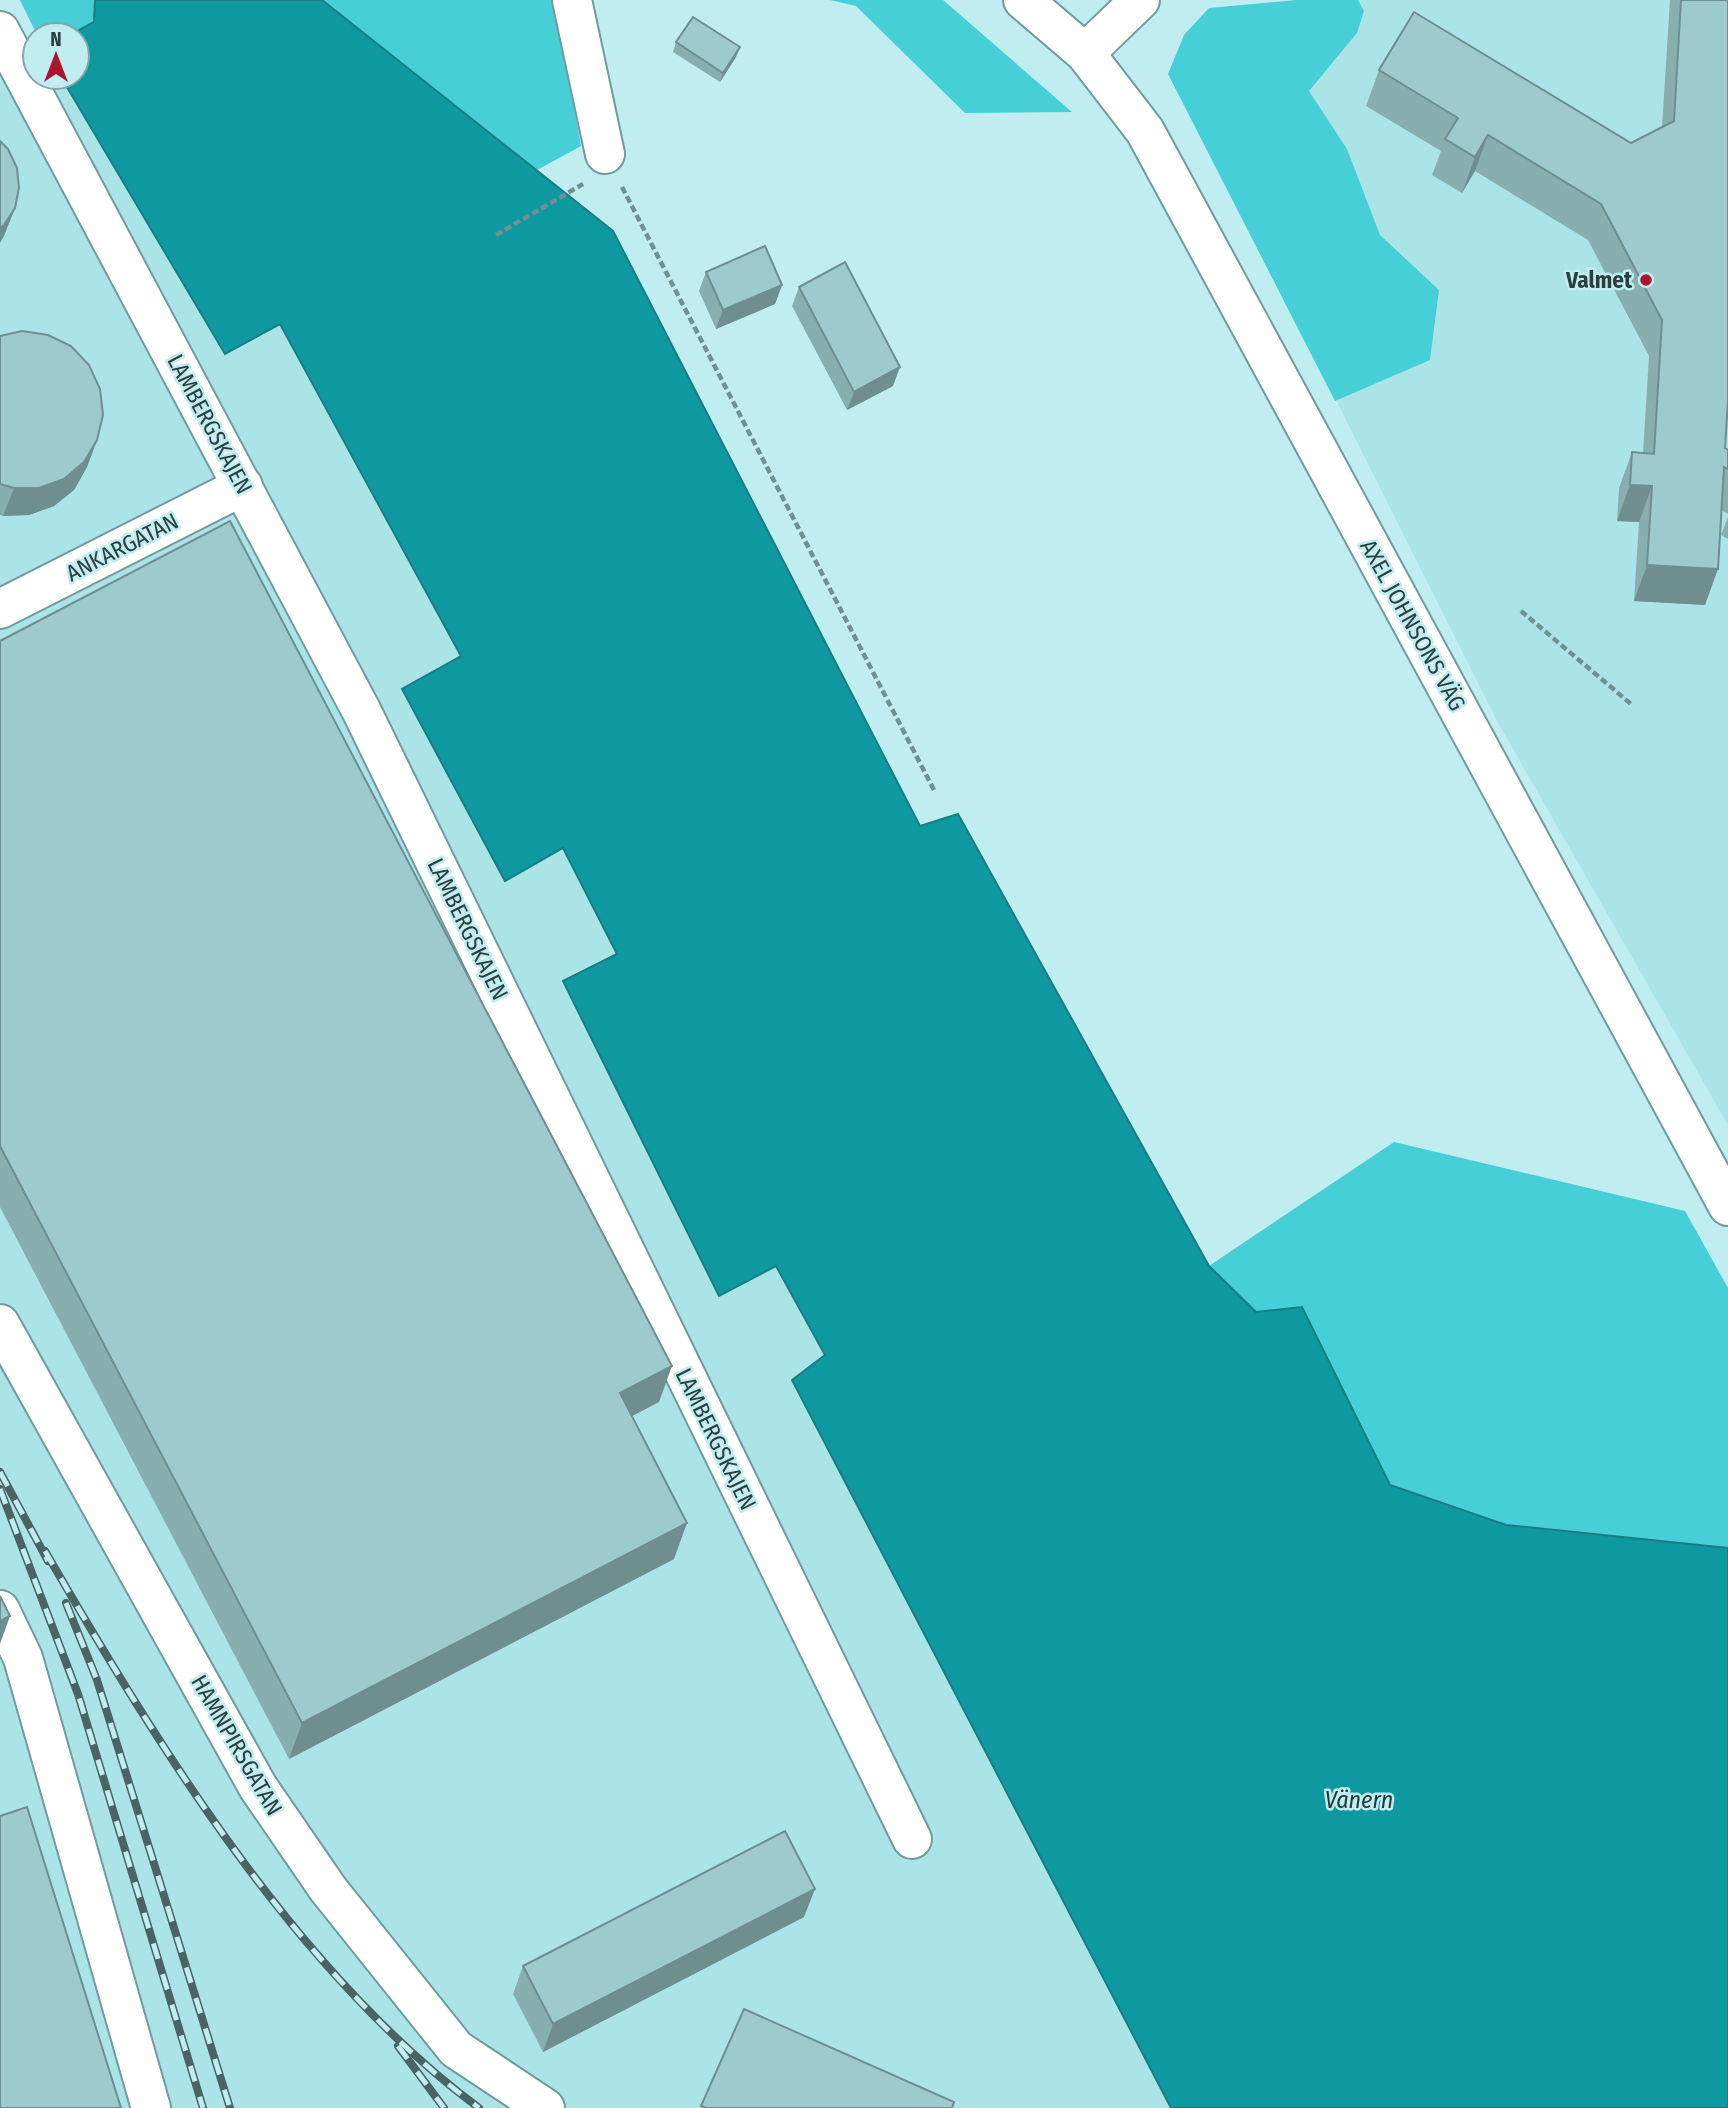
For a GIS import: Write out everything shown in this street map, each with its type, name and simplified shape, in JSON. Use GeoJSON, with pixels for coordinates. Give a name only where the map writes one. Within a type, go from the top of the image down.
{"type":"FeatureCollection","features":[{"type":"Feature","properties":{"kind":"street"},"geometry":{"type":"LineString","coordinates":[[572,0],[608,161]]}},
{"type":"Feature","properties":{"kind":"street","name":"AXEL JOHNSONS VÄG"},"geometry":{"type":"LineString","coordinates":[[1023,0],[1085,53],[1145,131],[1728,1206]]}},
{"type":"Feature","properties":{"kind":"street"},"geometry":{"type":"LineString","coordinates":[[1085,53],[1140,0]]}},
{"type":"Feature","properties":{"kind":"street","name":"LAMBERGSKAJEN"},"geometry":{"type":"LineString","coordinates":[[0,31],[362,712],[912,1839]]}},
{"type":"Feature","properties":{"kind":"street","name":"ANKARGATAN"},"geometry":{"type":"LineString","coordinates":[[0,609],[243,486]]}},
{"type":"Feature","properties":{"kind":"street","name":"HAMNPIRSGATAN"},"geometry":{"type":"LineString","coordinates":[[0,1324],[258,1787],[328,1889],[456,2049],[545,2108]]}},
{"type":"Feature","properties":{"kind":"street"},"geometry":{"type":"LineString","coordinates":[[0,1610],[23,1658],[151,2108]]}},
{"type":"Feature","properties":{"kind":"path"},"geometry":{"type":"LineString","coordinates":[[496,235],[608,161],[934,792]]}},
{"type":"Feature","properties":{"kind":"path"},"geometry":{"type":"LineString","coordinates":[[1521,611],[1631,704]]}},
{"type":"Feature","properties":{"kind":"shaded area"},"geometry":{"type":"Polygon","coordinates":[[[20,0],[95,0],[94,22],[91,24],[91,21],[30,21],[20,0]]]}},
{"type":"Feature","properties":{"kind":"shaded area"},"geometry":{"type":"Polygon","coordinates":[[[322,0],[555,0],[581,146],[537,170],[322,0]]]}},
{"type":"Feature","properties":{"kind":"shaded area"},"geometry":{"type":"Polygon","coordinates":[[[830,0],[943,0],[1072,112],[965,113],[856,6],[830,0]]]}},
{"type":"Feature","properties":{"kind":"shaded area"},"geometry":{"type":"Polygon","coordinates":[[[1295,0],[1728,0],[1728,1125],[1497,721],[1174,77],[1295,0]]]}},
{"type":"Feature","properties":{"kind":"shaded area"},"geometry":{"type":"Polygon","coordinates":[[[1296,0],[1358,0],[1364,11],[1357,33],[1309,91],[1347,149],[1380,235],[1439,290],[1430,360],[1335,401],[1168,74],[1184,35],[1209,8],[1296,0]]]}},
{"type":"Feature","properties":{"kind":"shaded area"},"geometry":{"type":"Polygon","coordinates":[[[21,54],[21,91],[69,91],[224,353],[279,324],[461,656],[403,690],[504,880],[563,848],[617,954],[563,981],[719,1296],[776,1266],[825,1355],[792,1381],[1171,2108],[0,2108],[0,58],[21,54]]]}},
{"type":"Feature","properties":{"kind":"shaded area"},"geometry":{"type":"Polygon","coordinates":[[[1394,1142],[1685,1211],[1728,1288],[1728,1548],[1506,1525],[1390,1485],[1302,1307],[1256,1312],[1209,1266],[1394,1142]]]}},
{"type":"Feature","properties":{"kind":"water","name":"Vänern"},"geometry":{"type":"Polygon","coordinates":[[[95,0],[322,0],[613,231],[920,826],[958,814],[1209,1266],[1256,1312],[1302,1307],[1390,1485],[1506,1525],[1728,1548],[1728,2108],[1171,2108],[792,1380],[825,1355],[776,1266],[719,1296],[563,981],[617,954],[563,848],[505,881],[402,689],[461,656],[280,324],[225,354],[69,91],[91,91],[91,24],[94,22],[95,0]]]}},
{"type":"Feature","properties":{"kind":"building"},"geometry":{"type":"Polygon","coordinates":[[[1681,0],[1728,0],[1728,400],[1725,448],[1728,450],[1728,469],[1724,467],[1718,569],[1647,565],[1652,486],[1630,485],[1632,452],[1654,454],[1662,320],[1601,204],[1488,135],[1475,157],[1445,139],[1458,118],[1379,70],[1414,12],[1631,143],[1674,121],[1681,0]]]}},
{"type":"Feature","properties":{"kind":"building"},"geometry":{"type":"Polygon","coordinates":[[[693,17],[740,47],[723,73],[676,42],[693,17]]]}},
{"type":"Feature","properties":{"kind":"building"},"geometry":{"type":"Polygon","coordinates":[[[0,141],[8,149],[17,168],[19,188],[15,208],[0,228],[0,141]]]}},
{"type":"Feature","properties":{"kind":"building"},"geometry":{"type":"Polygon","coordinates":[[[765,246],[782,285],[723,310],[706,272],[765,246]]]}},
{"type":"Feature","properties":{"kind":"building"},"geometry":{"type":"Polygon","coordinates":[[[845,262],[900,367],[854,392],[799,287],[845,262]]]}},
{"type":"Feature","properties":{"kind":"building"},"geometry":{"type":"Polygon","coordinates":[[[22,331],[48,335],[71,346],[89,365],[100,389],[103,415],[97,440],[84,462],[64,479],[39,488],[14,488],[0,484],[0,336],[22,331]]]}},
{"type":"Feature","properties":{"kind":"building"},"geometry":{"type":"Polygon","coordinates":[[[230,521],[672,1366],[620,1393],[687,1523],[302,1723],[0,1146],[0,641],[230,521]]]}},
{"type":"Feature","properties":{"kind":"building"},"geometry":{"type":"Polygon","coordinates":[[[0,1596],[10,1616],[0,1621],[0,1596]]]}},
{"type":"Feature","properties":{"kind":"building"},"geometry":{"type":"Polygon","coordinates":[[[27,1807],[121,2108],[0,2108],[0,1816],[27,1807]]]}},
{"type":"Feature","properties":{"kind":"building"},"geometry":{"type":"Polygon","coordinates":[[[785,1831],[815,1889],[553,2024],[523,1966],[785,1831]]]}},
{"type":"Feature","properties":{"kind":"building"},"geometry":{"type":"Polygon","coordinates":[[[744,2009],[954,2102],[952,2108],[701,2106],[744,2009]]]}},
{"type":"Feature","properties":{"kind":"railway"},"geometry":{"type":"LineString","coordinates":[[0,1472],[48,1561]]}},
{"type":"Feature","properties":{"kind":"railway"},"geometry":{"type":"LineString","coordinates":[[0,1489],[78,1694],[203,2108]]}},
{"type":"Feature","properties":{"kind":"railway"},"geometry":{"type":"LineString","coordinates":[[45,1551],[184,1777],[236,1852],[291,1923],[350,1991],[412,2053],[479,2108]]}},
{"type":"Feature","properties":{"kind":"railway"},"geometry":{"type":"LineString","coordinates":[[66,1603],[97,1680],[230,2108]]}},
{"type":"Feature","properties":{"kind":"railway"},"geometry":{"type":"LineString","coordinates":[[398,2046],[444,2108]]}},
{"type":"Feature","properties":{"kind":"place","name":"Valmet"},"geometry":{"type":"Point","coordinates":[1646,280]}}]}
